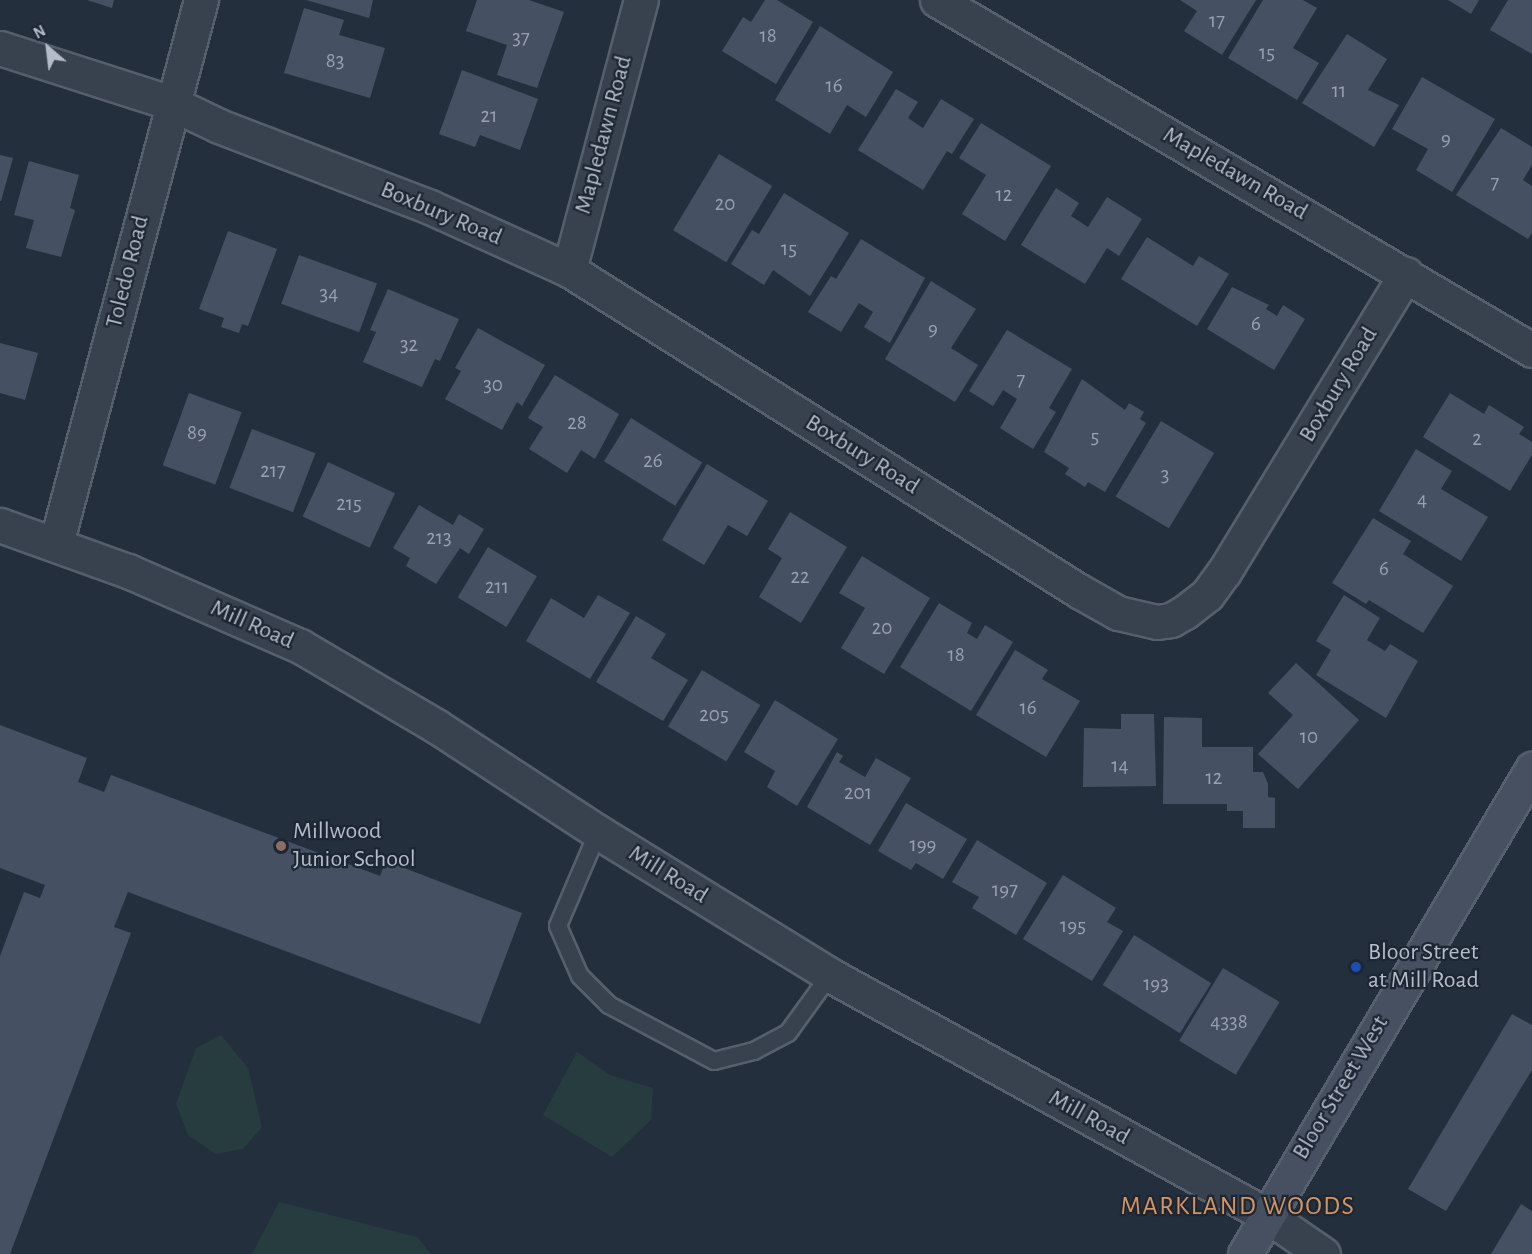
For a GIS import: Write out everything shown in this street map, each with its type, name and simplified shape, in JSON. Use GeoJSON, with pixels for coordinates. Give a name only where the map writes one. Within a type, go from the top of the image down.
{"type":"FeatureCollection","features":[{"type":"Feature","properties":{"kind":"main road","name":"Bloor Street West"},"geometry":{"type":"LineString","coordinates":[[1245,1254],[1532,769]]}},
{"type":"Feature","properties":{"kind":"street","name":"Toledo Road"},"geometry":{"type":"LineString","coordinates":[[56,544],[171,103],[201,0]]}},
{"type":"Feature","properties":{"kind":"street","name":"Mapledawn Road"},"geometry":{"type":"LineString","coordinates":[[569,270],[640,0]]}},
{"type":"Feature","properties":{"kind":"street","name":"Mapledawn Road"},"geometry":{"type":"LineString","coordinates":[[937,0],[1532,350]]}},
{"type":"Feature","properties":{"kind":"street","name":"Boxbury Road"},"geometry":{"type":"LineString","coordinates":[[0,48],[171,103],[219,126],[430,207],[569,270],[1079,591],[1118,613],[1157,622],[1171,620],[1185,612],[1207,595],[1224,572],[1406,274]]}},
{"type":"Feature","properties":{"kind":"street","name":"Mill Road"},"geometry":{"type":"LineString","coordinates":[[0,525],[56,544],[300,646],[436,726],[598,832],[830,975],[1266,1215],[1323,1254]]}},
{"type":"Feature","properties":{"kind":"lane"},"geometry":{"type":"LineString","coordinates":[[598,832],[558,926],[580,976],[609,1005],[714,1061],[754,1051],[788,1033],[830,975]]}},
{"type":"Feature","properties":{"kind":"green space"},"geometry":{"type":"Polygon","coordinates":[[[221,1035],[248,1068],[262,1127],[243,1149],[216,1154],[188,1135],[176,1104],[196,1048],[221,1035]]]}},
{"type":"Feature","properties":{"kind":"green space"},"geometry":{"type":"Polygon","coordinates":[[[577,1052],[610,1075],[653,1088],[651,1120],[612,1157],[543,1115],[577,1052]]]}},
{"type":"Feature","properties":{"kind":"green space"},"geometry":{"type":"Polygon","coordinates":[[[279,1202],[417,1237],[431,1254],[252,1254],[279,1202]]]}},
{"type":"Feature","properties":{"kind":"building"},"geometry":{"type":"Polygon","coordinates":[[[87,0],[114,0],[112,8],[87,0]]]}},
{"type":"Feature","properties":{"kind":"building"},"geometry":{"type":"Polygon","coordinates":[[[306,0],[373,0],[369,18],[306,0]]]}},
{"type":"Feature","properties":{"kind":"building"},"geometry":{"type":"Polygon","coordinates":[[[477,0],[529,0],[564,12],[537,88],[497,75],[507,45],[466,31],[477,0]]]}},
{"type":"Feature","properties":{"kind":"building"},"geometry":{"type":"Polygon","coordinates":[[[765,0],[777,0],[813,22],[776,84],[722,51],[743,17],[751,22],[765,0]]]}},
{"type":"Feature","properties":{"kind":"building"},"geometry":{"type":"Polygon","coordinates":[[[1180,0],[1256,0],[1222,55],[1184,31],[1197,11],[1180,0]]]}},
{"type":"Feature","properties":{"kind":"building"},"geometry":{"type":"Polygon","coordinates":[[[1263,0],[1303,0],[1317,8],[1293,48],[1319,63],[1297,100],[1228,58],[1263,0]]]}},
{"type":"Feature","properties":{"kind":"building"},"geometry":{"type":"Polygon","coordinates":[[[1448,0],[1479,0],[1471,14],[1448,0]]]}},
{"type":"Feature","properties":{"kind":"building"},"geometry":{"type":"Polygon","coordinates":[[[1508,0],[1532,0],[1532,54],[1490,30],[1508,0]]]}},
{"type":"Feature","properties":{"kind":"building"},"geometry":{"type":"Polygon","coordinates":[[[304,8],[344,20],[339,35],[385,48],[370,98],[284,73],[304,8]]]}},
{"type":"Feature","properties":{"kind":"building"},"geometry":{"type":"Polygon","coordinates":[[[820,26],[893,72],[866,117],[847,105],[830,134],[775,100],[820,26]]]}},
{"type":"Feature","properties":{"kind":"building"},"geometry":{"type":"Polygon","coordinates":[[[1347,34],[1387,59],[1368,90],[1399,105],[1374,147],[1302,103],[1347,34]]]}},
{"type":"Feature","properties":{"kind":"building"},"geometry":{"type":"Polygon","coordinates":[[[462,70],[538,99],[520,150],[480,135],[475,147],[439,134],[462,70]]]}},
{"type":"Feature","properties":{"kind":"building"},"geometry":{"type":"Polygon","coordinates":[[[1422,77],[1495,119],[1452,192],[1416,170],[1428,149],[1392,129],[1422,77]]]}},
{"type":"Feature","properties":{"kind":"building"},"geometry":{"type":"Polygon","coordinates":[[[896,89],[918,102],[908,118],[923,128],[941,99],[974,119],[952,154],[947,151],[923,190],[858,150],[896,89]]]}},
{"type":"Feature","properties":{"kind":"building"},"geometry":{"type":"Polygon","coordinates":[[[981,123],[1051,166],[1005,241],[962,214],[986,175],[959,158],[981,123]]]}},
{"type":"Feature","properties":{"kind":"building"},"geometry":{"type":"Polygon","coordinates":[[[1501,128],[1532,147],[1532,165],[1523,180],[1532,186],[1532,233],[1528,239],[1456,195],[1501,128]]]}},
{"type":"Feature","properties":{"kind":"building"},"geometry":{"type":"Polygon","coordinates":[[[719,154],[772,186],[726,262],[673,230],[719,154]]]}},
{"type":"Feature","properties":{"kind":"building"},"geometry":{"type":"Polygon","coordinates":[[[0,155],[13,158],[1,201],[0,201],[0,155]]]}},
{"type":"Feature","properties":{"kind":"building"},"geometry":{"type":"Polygon","coordinates":[[[29,161],[79,175],[70,208],[75,210],[61,257],[26,248],[34,220],[14,215],[29,161]]]}},
{"type":"Feature","properties":{"kind":"building"},"geometry":{"type":"Polygon","coordinates":[[[1056,188],[1079,203],[1071,216],[1088,227],[1107,197],[1142,219],[1119,256],[1107,248],[1085,284],[1021,245],[1056,188]]]}},
{"type":"Feature","properties":{"kind":"building"},"geometry":{"type":"Polygon","coordinates":[[[784,193],[849,233],[810,296],[773,270],[764,285],[731,264],[752,230],[759,234],[784,193]]]}},
{"type":"Feature","properties":{"kind":"building"},"geometry":{"type":"Polygon","coordinates":[[[228,231],[277,249],[248,326],[242,324],[239,333],[221,327],[224,318],[199,309],[228,231]]]}},
{"type":"Feature","properties":{"kind":"building"},"geometry":{"type":"Polygon","coordinates":[[[1147,237],[1193,266],[1199,256],[1229,274],[1197,326],[1121,279],[1147,237]]]}},
{"type":"Feature","properties":{"kind":"building"},"geometry":{"type":"Polygon","coordinates":[[[861,239],[925,278],[890,343],[864,327],[873,312],[859,303],[841,332],[808,312],[831,276],[836,279],[861,239]]]}},
{"type":"Feature","properties":{"kind":"building"},"geometry":{"type":"Polygon","coordinates":[[[299,255],[377,283],[359,332],[281,304],[299,255]]]}},
{"type":"Feature","properties":{"kind":"building"},"geometry":{"type":"Polygon","coordinates":[[[931,281],[976,309],[951,348],[978,365],[955,402],[885,359],[931,281]]]}},
{"type":"Feature","properties":{"kind":"building"},"geometry":{"type":"Polygon","coordinates":[[[1232,287],[1269,305],[1266,309],[1277,316],[1283,305],[1305,319],[1274,370],[1207,329],[1232,287]]]}},
{"type":"Feature","properties":{"kind":"building"},"geometry":{"type":"Polygon","coordinates":[[[388,289],[459,319],[440,361],[435,359],[422,387],[363,362],[376,332],[370,330],[388,289]]]}},
{"type":"Feature","properties":{"kind":"building"},"geometry":{"type":"Polygon","coordinates":[[[478,328],[545,365],[522,406],[517,402],[502,430],[445,399],[461,371],[455,368],[478,328]]]}},
{"type":"Feature","properties":{"kind":"building"},"geometry":{"type":"Polygon","coordinates":[[[1007,330],[1072,369],[1049,408],[1056,412],[1033,449],[1000,428],[1017,399],[1003,390],[993,406],[969,391],[1007,330]]]}},
{"type":"Feature","properties":{"kind":"building"},"geometry":{"type":"Polygon","coordinates":[[[0,343],[38,353],[25,400],[0,393],[0,343]]]}},
{"type":"Feature","properties":{"kind":"building"},"geometry":{"type":"Polygon","coordinates":[[[555,375],[619,414],[595,459],[581,450],[567,473],[529,449],[543,427],[528,418],[555,375]]]}},
{"type":"Feature","properties":{"kind":"building"},"geometry":{"type":"Polygon","coordinates":[[[1082,379],[1125,410],[1129,403],[1144,412],[1140,419],[1146,423],[1105,492],[1088,482],[1085,487],[1065,474],[1069,468],[1044,452],[1082,379]]]}},
{"type":"Feature","properties":{"kind":"building"},"geometry":{"type":"Polygon","coordinates":[[[189,393],[242,412],[215,485],[163,465],[189,393]]]}},
{"type":"Feature","properties":{"kind":"building"},"geometry":{"type":"Polygon","coordinates":[[[1450,393],[1484,414],[1489,405],[1524,427],[1519,434],[1532,442],[1532,455],[1510,491],[1423,437],[1450,393]]]}},
{"type":"Feature","properties":{"kind":"building"},"geometry":{"type":"Polygon","coordinates":[[[631,418],[702,463],[675,506],[604,461],[631,418]]]}},
{"type":"Feature","properties":{"kind":"building"},"geometry":{"type":"Polygon","coordinates":[[[1161,421],[1214,453],[1169,528],[1116,496],[1161,421]]]}},
{"type":"Feature","properties":{"kind":"building"},"geometry":{"type":"Polygon","coordinates":[[[252,429],[315,453],[293,512],[229,488],[252,429]]]}},
{"type":"Feature","properties":{"kind":"building"},"geometry":{"type":"Polygon","coordinates":[[[1416,449],[1452,471],[1441,489],[1488,517],[1461,561],[1379,511],[1416,449]]]}},
{"type":"Feature","properties":{"kind":"building"},"geometry":{"type":"Polygon","coordinates":[[[328,462],[395,493],[370,548],[303,516],[328,462]]]}},
{"type":"Feature","properties":{"kind":"building"},"geometry":{"type":"Polygon","coordinates":[[[707,464],[768,501],[747,536],[728,525],[704,565],[662,540],[707,464]]]}},
{"type":"Feature","properties":{"kind":"building"},"geometry":{"type":"Polygon","coordinates":[[[419,505],[453,525],[459,514],[484,529],[469,554],[460,548],[436,584],[406,566],[410,558],[393,548],[419,505]]]}},
{"type":"Feature","properties":{"kind":"building"},"geometry":{"type":"Polygon","coordinates":[[[790,512],[847,547],[801,623],[759,597],[782,558],[768,549],[790,512]]]}},
{"type":"Feature","properties":{"kind":"building"},"geometry":{"type":"Polygon","coordinates":[[[1373,518],[1411,541],[1403,554],[1453,586],[1423,633],[1369,600],[1366,604],[1332,583],[1373,518]]]}},
{"type":"Feature","properties":{"kind":"building"},"geometry":{"type":"Polygon","coordinates":[[[488,547],[537,576],[506,627],[458,598],[488,547]]]}},
{"type":"Feature","properties":{"kind":"building"},"geometry":{"type":"Polygon","coordinates":[[[862,556],[930,598],[884,674],[841,648],[865,608],[839,593],[862,556]]]}},
{"type":"Feature","properties":{"kind":"building"},"geometry":{"type":"Polygon","coordinates":[[[598,595],[630,613],[590,679],[526,641],[551,598],[584,618],[598,595]]]}},
{"type":"Feature","properties":{"kind":"building"},"geometry":{"type":"Polygon","coordinates":[[[1344,595],[1380,618],[1367,640],[1385,651],[1390,644],[1418,661],[1386,718],[1316,675],[1331,650],[1316,641],[1344,595]]]}},
{"type":"Feature","properties":{"kind":"building"},"geometry":{"type":"Polygon","coordinates":[[[939,603],[972,623],[967,633],[977,639],[985,625],[1013,642],[971,711],[900,667],[939,603]]]}},
{"type":"Feature","properties":{"kind":"building"},"geometry":{"type":"Polygon","coordinates":[[[636,616],[666,634],[651,658],[688,680],[663,721],[596,682],[636,616]]]}},
{"type":"Feature","properties":{"kind":"building"},"geometry":{"type":"Polygon","coordinates":[[[1015,650],[1048,670],[1042,679],[1080,701],[1046,757],[976,715],[1015,650]]]}},
{"type":"Feature","properties":{"kind":"building"},"geometry":{"type":"Polygon","coordinates":[[[1296,663],[1359,720],[1298,789],[1258,754],[1293,715],[1268,693],[1296,663]]]}},
{"type":"Feature","properties":{"kind":"building"},"geometry":{"type":"Polygon","coordinates":[[[702,670],[760,705],[726,762],[668,727],[702,670]]]}},
{"type":"Feature","properties":{"kind":"building"},"geometry":{"type":"Polygon","coordinates":[[[775,700],[838,739],[797,806],[767,787],[775,771],[744,752],[775,700]]]}},
{"type":"Feature","properties":{"kind":"building"},"geometry":{"type":"Polygon","coordinates":[[[1121,714],[1154,714],[1156,786],[1083,787],[1084,728],[1121,729],[1121,714]]]}},
{"type":"Feature","properties":{"kind":"building"},"geometry":{"type":"Polygon","coordinates":[[[1164,717],[1202,718],[1202,747],[1253,747],[1253,772],[1263,772],[1268,784],[1268,797],[1275,798],[1275,828],[1243,828],[1243,811],[1227,811],[1227,804],[1163,804],[1164,717]]]}},
{"type":"Feature","properties":{"kind":"building"},"geometry":{"type":"Polygon","coordinates":[[[0,725],[87,758],[78,782],[104,792],[111,775],[380,876],[386,861],[522,913],[480,1024],[128,892],[114,927],[131,933],[10,1254],[0,1254],[0,956],[24,892],[40,898],[45,885],[0,868],[0,725]]]}},
{"type":"Feature","properties":{"kind":"building"},"geometry":{"type":"Polygon","coordinates":[[[837,752],[843,756],[839,762],[865,777],[876,758],[911,778],[870,845],[807,807],[837,752]]]}},
{"type":"Feature","properties":{"kind":"building"},"geometry":{"type":"Polygon","coordinates":[[[906,803],[967,839],[943,879],[916,863],[911,870],[878,851],[906,803]]]}},
{"type":"Feature","properties":{"kind":"building"},"geometry":{"type":"Polygon","coordinates":[[[977,840],[1047,883],[1016,935],[972,908],[979,897],[952,882],[977,840]]]}},
{"type":"Feature","properties":{"kind":"building"},"geometry":{"type":"Polygon","coordinates":[[[1063,875],[1116,908],[1107,922],[1123,931],[1092,981],[1023,939],[1063,875]]]}},
{"type":"Feature","properties":{"kind":"building"},"geometry":{"type":"Polygon","coordinates":[[[1134,935],[1211,983],[1180,1033],[1103,985],[1134,935]]]}},
{"type":"Feature","properties":{"kind":"building"},"geometry":{"type":"Polygon","coordinates":[[[1223,968],[1280,1002],[1236,1075],[1179,1041],[1223,968]]]}},
{"type":"Feature","properties":{"kind":"building"},"geometry":{"type":"Polygon","coordinates":[[[1512,1014],[1532,1025],[1532,1070],[1446,1211],[1408,1189],[1512,1014]]]}},
{"type":"Feature","properties":{"kind":"building"},"geometry":{"type":"Polygon","coordinates":[[[1521,1204],[1532,1211],[1532,1254],[1491,1254],[1521,1204]]]}},
{"type":"Feature","properties":{"kind":"place","name":"Millwood Junior School"},"geometry":{"type":"Point","coordinates":[281,846]}},
{"type":"Feature","properties":{"kind":"place","name":"Bloor Street at Mill Road"},"geometry":{"type":"Point","coordinates":[1356,967]}},
{"type":"Feature","properties":{"kind":"district","name":"MARKLAND WOODS"},"geometry":{"type":"Point","coordinates":[1238,1207]}}]}
